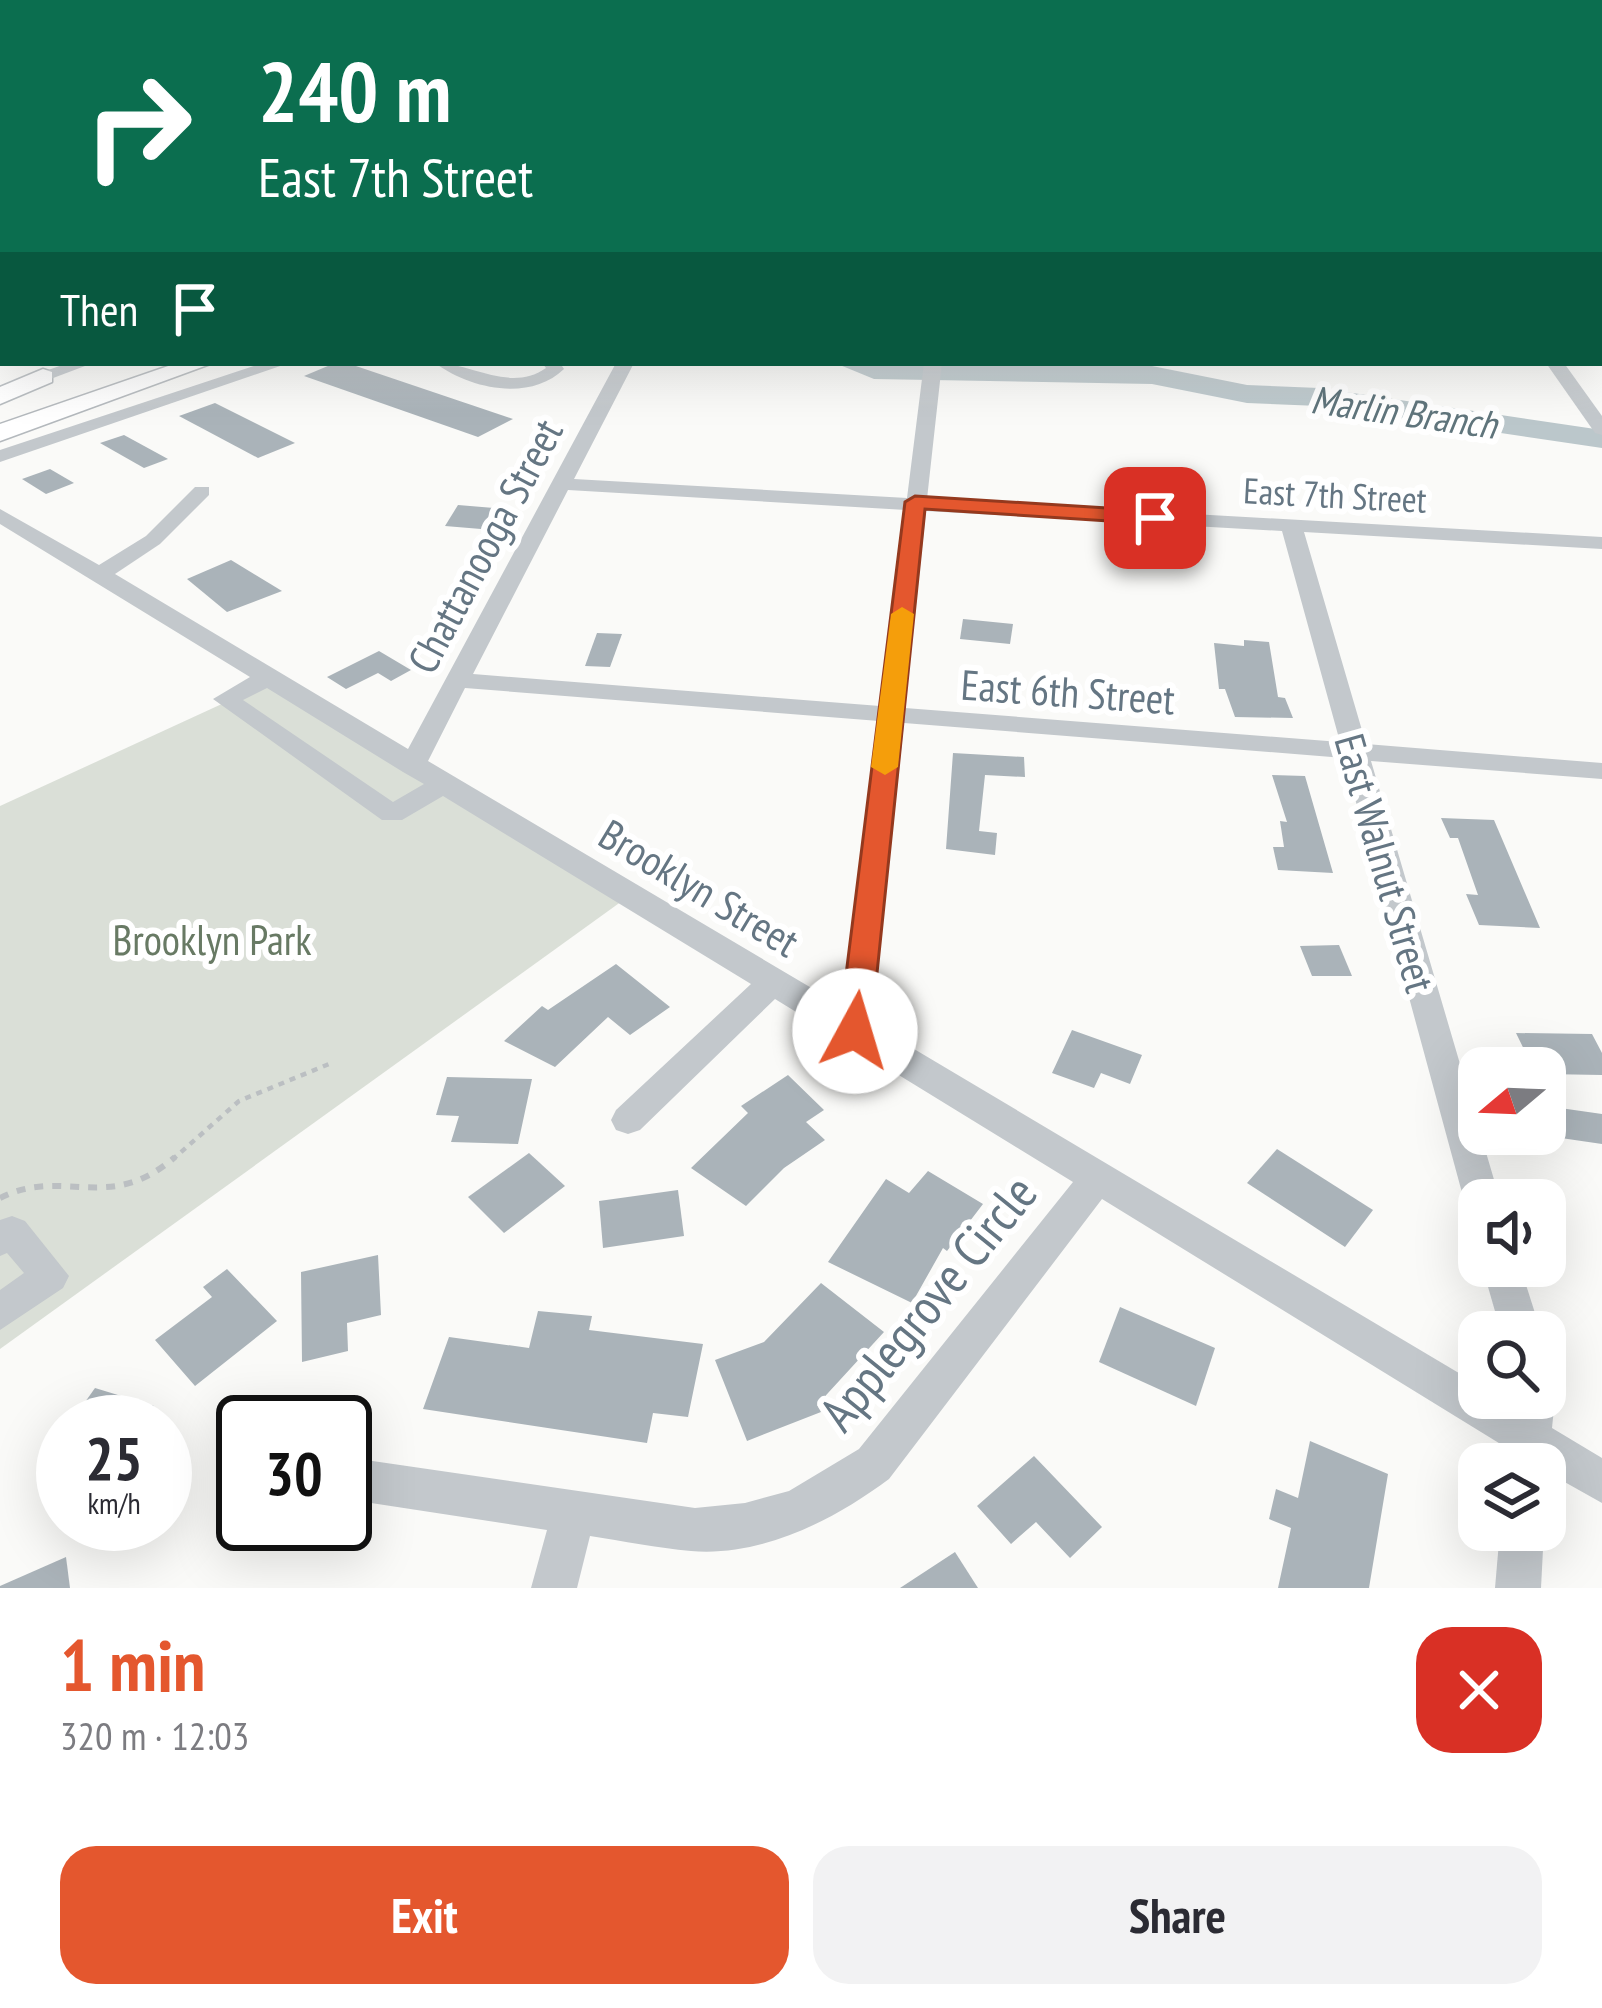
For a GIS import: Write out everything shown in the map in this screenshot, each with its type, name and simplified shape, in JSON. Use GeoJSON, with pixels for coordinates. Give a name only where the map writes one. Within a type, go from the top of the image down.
{"type":"FeatureCollection","features":[{"type":"Feature","properties":{"kind":"highway"},"geometry":{"type":"LineString","coordinates":[[0,417],[144,366]]}},
{"type":"Feature","properties":{"kind":"highway"},"geometry":{"type":"LineString","coordinates":[[0,434],[191,366]]}},
{"type":"Feature","properties":{"kind":"highway"},"geometry":{"type":"LineString","coordinates":[[0,394],[43,377]]}},
{"type":"Feature","properties":{"kind":"highway"},"geometry":{"type":"LineString","coordinates":[[0,444],[52,415]]}},
{"type":"Feature","properties":{"kind":"street"},"geometry":{"type":"LineString","coordinates":[[43,377],[75,366]]}},
{"type":"Feature","properties":{"kind":"street"},"geometry":{"type":"LineString","coordinates":[[0,456],[271,366]]}},
{"type":"Feature","properties":{"kind":"street"},"geometry":{"type":"LineString","coordinates":[[452,366],[500,385],[548,376],[553,366]]}},
{"type":"Feature","properties":{"kind":"street","name":"Chattanooga Street"},"geometry":{"type":"LineString","coordinates":[[412,766],[623,366]]}},
{"type":"Feature","properties":{"kind":"street"},"geometry":{"type":"LineString","coordinates":[[1558,366],[1599,421]]}},
{"type":"Feature","properties":{"kind":"street"},"geometry":{"type":"LineString","coordinates":[[855,1031],[932,373]]}},
{"type":"Feature","properties":{"kind":"street","name":"East 7th Street"},"geometry":{"type":"LineString","coordinates":[[560,484],[1602,543]]}},
{"type":"Feature","properties":{"kind":"street"},"geometry":{"type":"LineString","coordinates":[[99,575],[153,540],[202,491]]}},
{"type":"Feature","properties":{"kind":"street","name":"Brooklyn Street"},"geometry":{"type":"LineString","coordinates":[[0,515],[1530,1433],[1602,1482]]}},
{"type":"Feature","properties":{"kind":"street","name":"East Walnut Street"},"geometry":{"type":"LineString","coordinates":[[1291,525],[1476,1179]]}},
{"type":"Feature","properties":{"kind":"street"},"geometry":{"type":"LineString","coordinates":[[268,678],[225,699],[392,814],[443,784]]}},
{"type":"Feature","properties":{"kind":"street","name":"East 6th Street"},"geometry":{"type":"LineString","coordinates":[[456,680],[890,718],[1602,770]]}},
{"type":"Feature","properties":{"kind":"street"},"geometry":{"type":"LineString","coordinates":[[628,1120],[773,982]]}},
{"type":"Feature","properties":{"kind":"street","name":"Applegrove Circle"},"geometry":{"type":"LineString","coordinates":[[372,1482],[695,1530],[740,1528],[792,1516],[834,1496],[874,1464],[1098,1177]]}},
{"type":"Feature","properties":{"kind":"street"},"geometry":{"type":"LineString","coordinates":[[0,1240],[12,1232],[50,1276],[0,1312]]}},
{"type":"Feature","properties":{"kind":"street"},"geometry":{"type":"LineString","coordinates":[[554,1588],[574,1512]]}},
{"type":"Feature","properties":{"kind":"street"},"geometry":{"type":"LineString","coordinates":[[1518,1588],[1521,1551]]}},
{"type":"Feature","properties":{"kind":"path"},"geometry":{"type":"LineString","coordinates":[[0,1198],[40,1182],[84,1192],[125,1187],[177,1157],[247,1095],[329,1064]]}},
{"type":"Feature","properties":{"kind":"green space","name":"Brooklyn Park"},"geometry":{"type":"Polygon","coordinates":[[[272,681],[629,896],[0,1349],[0,806],[272,681]]]}},
{"type":"Feature","properties":{"kind":"building"},"geometry":{"type":"Polygon","coordinates":[[[328,366],[356,366],[513,419],[478,437],[304,376],[328,366]]]}},
{"type":"Feature","properties":{"kind":"building"},"geometry":{"type":"Polygon","coordinates":[[[215,403],[295,443],[258,458],[179,416],[215,403]]]}},
{"type":"Feature","properties":{"kind":"building"},"geometry":{"type":"Polygon","coordinates":[[[124,435],[168,459],[144,468],[100,443],[124,435]]]}},
{"type":"Feature","properties":{"kind":"building"},"geometry":{"type":"Polygon","coordinates":[[[50,469],[74,483],[46,494],[22,479],[50,469]]]}},
{"type":"Feature","properties":{"kind":"building"},"geometry":{"type":"Polygon","coordinates":[[[458,505],[494,508],[481,529],[445,526],[458,505]]]}},
{"type":"Feature","properties":{"kind":"building"},"geometry":{"type":"Polygon","coordinates":[[[231,560],[282,591],[227,612],[187,579],[231,560]]]}},
{"type":"Feature","properties":{"kind":"building"},"geometry":{"type":"Polygon","coordinates":[[[963,619],[1013,624],[1010,644],[960,639],[963,619]]]}},
{"type":"Feature","properties":{"kind":"building"},"geometry":{"type":"Polygon","coordinates":[[[597,633],[622,634],[610,667],[585,666],[597,633]]]}},
{"type":"Feature","properties":{"kind":"building"},"geometry":{"type":"Polygon","coordinates":[[[1244,640],[1269,642],[1278,697],[1285,698],[1293,718],[1235,717],[1225,689],[1219,689],[1214,643],[1244,646],[1244,640]]]}},
{"type":"Feature","properties":{"kind":"building"},"geometry":{"type":"Polygon","coordinates":[[[379,651],[411,670],[391,681],[378,673],[346,689],[327,677],[379,651]]]}},
{"type":"Feature","properties":{"kind":"building"},"geometry":{"type":"Polygon","coordinates":[[[953,753],[1024,757],[1025,777],[985,775],[979,831],[997,833],[995,855],[946,849],[953,753]]]}},
{"type":"Feature","properties":{"kind":"building"},"geometry":{"type":"Polygon","coordinates":[[[1272,775],[1305,776],[1333,873],[1278,870],[1273,847],[1284,847],[1280,821],[1287,822],[1272,775]]]}},
{"type":"Feature","properties":{"kind":"building"},"geometry":{"type":"Polygon","coordinates":[[[1441,818],[1494,820],[1540,928],[1479,925],[1466,894],[1478,895],[1458,838],[1450,838],[1441,818]]]}},
{"type":"Feature","properties":{"kind":"building"},"geometry":{"type":"Polygon","coordinates":[[[1339,945],[1352,976],[1312,976],[1300,946],[1339,945]]]}},
{"type":"Feature","properties":{"kind":"building"},"geometry":{"type":"Polygon","coordinates":[[[616,964],[670,1007],[630,1035],[608,1017],[555,1067],[504,1041],[542,1006],[548,1010],[616,964]]]}},
{"type":"Feature","properties":{"kind":"building"},"geometry":{"type":"Polygon","coordinates":[[[1072,1030],[1142,1055],[1130,1084],[1101,1073],[1094,1088],[1052,1073],[1072,1030]]]}},
{"type":"Feature","properties":{"kind":"building"},"geometry":{"type":"Polygon","coordinates":[[[1516,1033],[1592,1034],[1602,1053],[1602,1075],[1566,1074],[1566,1047],[1523,1047],[1516,1033]]]}},
{"type":"Feature","properties":{"kind":"building"},"geometry":{"type":"Polygon","coordinates":[[[788,1075],[824,1110],[806,1122],[825,1140],[784,1168],[746,1206],[691,1168],[748,1113],[741,1106],[788,1075]]]}},
{"type":"Feature","properties":{"kind":"building"},"geometry":{"type":"Polygon","coordinates":[[[447,1077],[532,1079],[518,1144],[451,1142],[459,1116],[436,1115],[447,1077]]]}},
{"type":"Feature","properties":{"kind":"building"},"geometry":{"type":"Polygon","coordinates":[[[1566,1109],[1602,1114],[1602,1144],[1566,1139],[1566,1109]]]}},
{"type":"Feature","properties":{"kind":"building"},"geometry":{"type":"Polygon","coordinates":[[[1277,1149],[1373,1210],[1345,1247],[1247,1183],[1277,1149]]]}},
{"type":"Feature","properties":{"kind":"building"},"geometry":{"type":"Polygon","coordinates":[[[529,1153],[565,1186],[504,1233],[468,1197],[529,1153]]]}},
{"type":"Feature","properties":{"kind":"building"},"geometry":{"type":"Polygon","coordinates":[[[928,1171],[983,1204],[947,1251],[943,1248],[912,1303],[828,1262],[886,1179],[909,1193],[928,1171]]]}},
{"type":"Feature","properties":{"kind":"building"},"geometry":{"type":"Polygon","coordinates":[[[678,1190],[684,1236],[603,1248],[599,1201],[678,1190]]]}},
{"type":"Feature","properties":{"kind":"building"},"geometry":{"type":"Polygon","coordinates":[[[378,1255],[381,1315],[347,1323],[348,1351],[302,1362],[301,1272],[378,1255]]]}},
{"type":"Feature","properties":{"kind":"building"},"geometry":{"type":"Polygon","coordinates":[[[227,1269],[277,1321],[195,1386],[155,1340],[212,1297],[203,1287],[227,1269]]]}},
{"type":"Feature","properties":{"kind":"building"},"geometry":{"type":"Polygon","coordinates":[[[821,1283],[884,1332],[817,1405],[821,1412],[747,1441],[715,1360],[764,1342],[821,1283]]]}},
{"type":"Feature","properties":{"kind":"building"},"geometry":{"type":"Polygon","coordinates":[[[1120,1307],[1215,1348],[1196,1406],[1099,1362],[1120,1307]]]}},
{"type":"Feature","properties":{"kind":"building"},"geometry":{"type":"Polygon","coordinates":[[[538,1311],[592,1316],[589,1330],[703,1344],[688,1417],[653,1413],[647,1443],[423,1409],[449,1337],[529,1348],[538,1311]]]}},
{"type":"Feature","properties":{"kind":"building"},"geometry":{"type":"Polygon","coordinates":[[[95,1388],[118,1395],[90,1395],[95,1388]]]}},
{"type":"Feature","properties":{"kind":"building"},"geometry":{"type":"Polygon","coordinates":[[[1310,1441],[1388,1474],[1369,1588],[1278,1588],[1291,1528],[1269,1519],[1276,1489],[1298,1498],[1310,1441]]]}},
{"type":"Feature","properties":{"kind":"building"},"geometry":{"type":"Polygon","coordinates":[[[1034,1456],[1102,1527],[1070,1558],[1036,1522],[1011,1544],[977,1506],[1034,1456]]]}},
{"type":"Feature","properties":{"kind":"building"},"geometry":{"type":"Polygon","coordinates":[[[955,1552],[978,1588],[900,1588],[955,1552]]]}},
{"type":"Feature","properties":{"kind":"building"},"geometry":{"type":"Polygon","coordinates":[[[66,1557],[70,1588],[0,1588],[0,1586],[66,1557]]]}},
{"type":"Feature","properties":{"kind":"waterway","name":"Marlin Branch"},"geometry":{"type":"LineString","coordinates":[[860,366],[1152,375],[1247,394],[1319,397],[1602,439]]}},
{"type":"Feature","properties":{"kind":"slow traffic"},"geometry":{"type":"LineString","coordinates":[[885,767],[902,614]]}},
{"type":"Feature","properties":{"kind":"route"},"geometry":{"type":"LineString","coordinates":[[855,1031],[915,502],[1155,518]]}}]}
